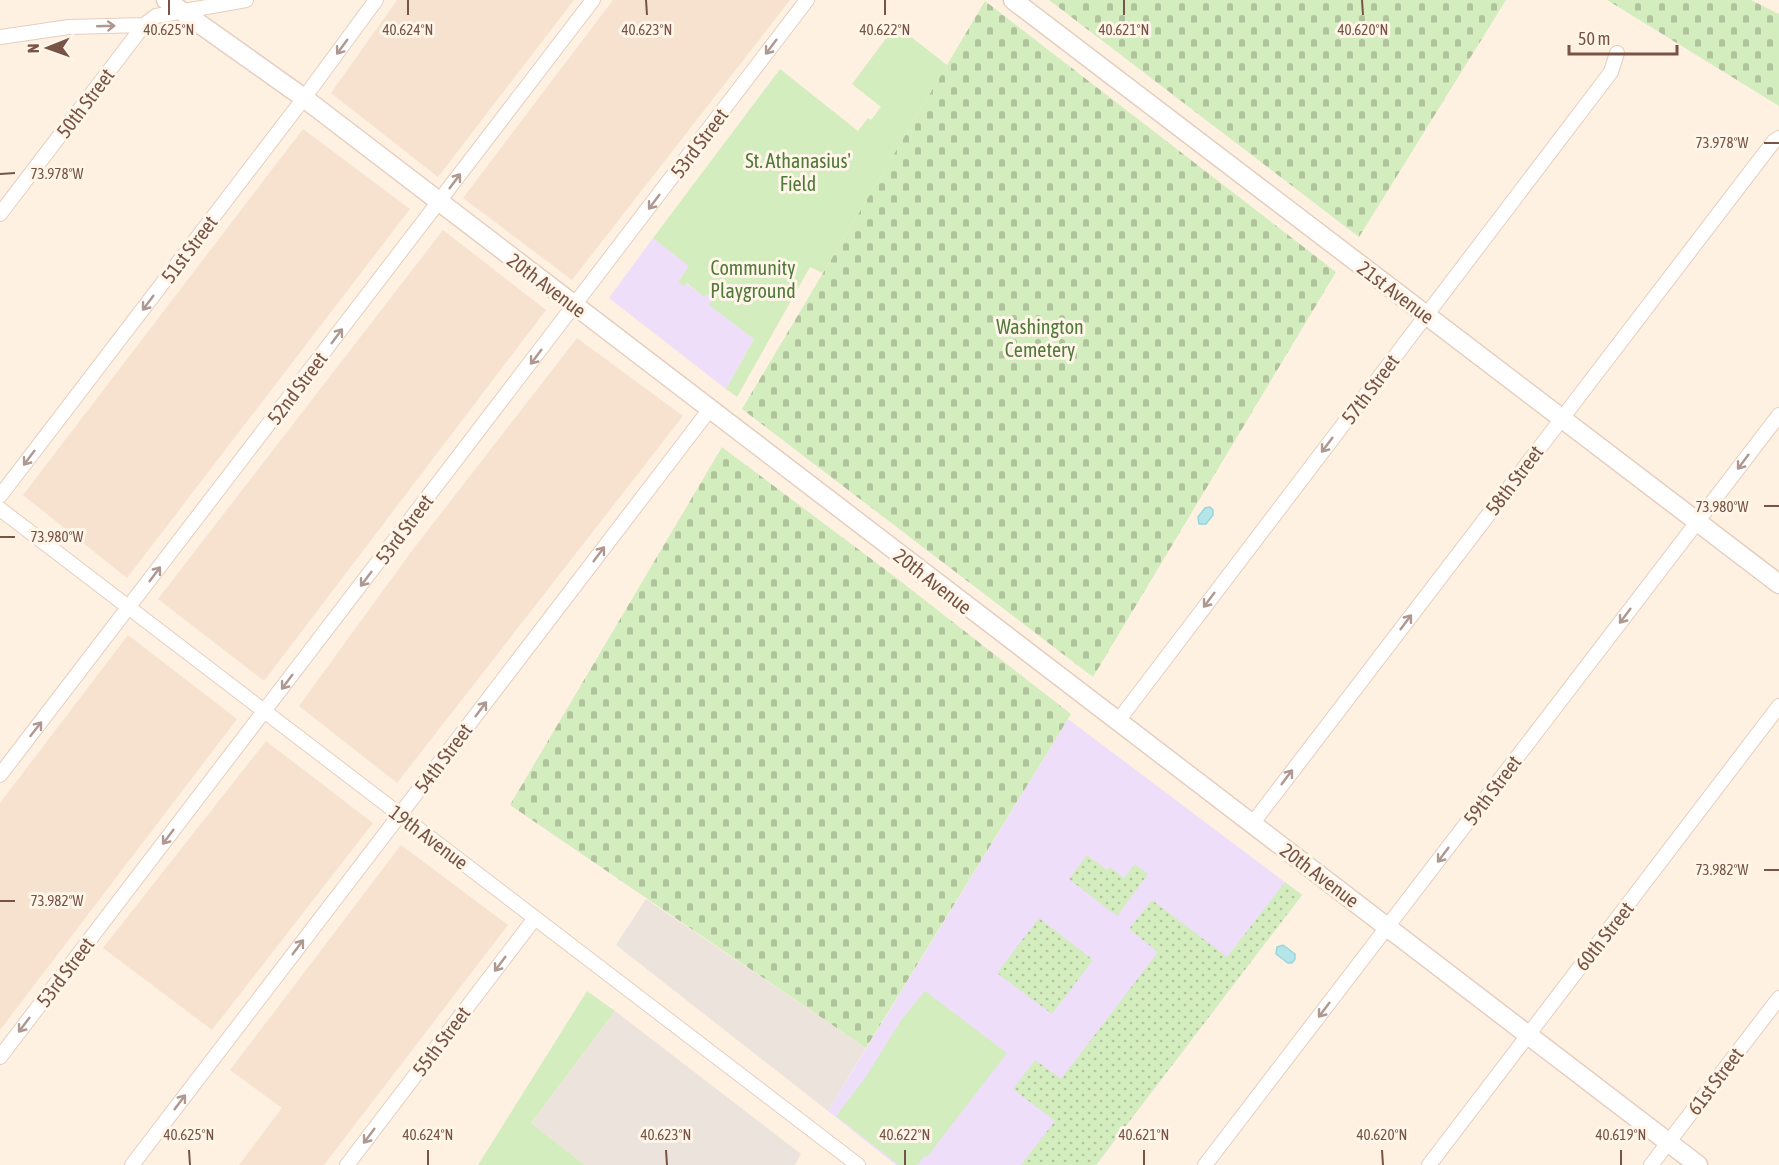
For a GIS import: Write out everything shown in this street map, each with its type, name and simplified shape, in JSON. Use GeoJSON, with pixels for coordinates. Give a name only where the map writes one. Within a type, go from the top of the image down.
{"type":"FeatureCollection","features":[{"type":"Feature","properties":{"kind":"street","name":"20th Avenue"},"geometry":{"type":"LineString","coordinates":[[166,0],[304,98],[1698,1165]]}},
{"type":"Feature","properties":{"kind":"street","name":"50th Street"},"geometry":{"type":"LineString","coordinates":[[0,214],[144,25],[156,16],[246,0]]}},
{"type":"Feature","properties":{"kind":"street","name":"51st Street"},"geometry":{"type":"LineString","coordinates":[[0,495],[304,98],[376,0]]}},
{"type":"Feature","properties":{"kind":"street","name":"52nd Street"},"geometry":{"type":"LineString","coordinates":[[0,775],[593,0]]}},
{"type":"Feature","properties":{"kind":"street","name":"53rd Street"},"geometry":{"type":"LineString","coordinates":[[0,1057],[807,0]]}},
{"type":"Feature","properties":{"kind":"street","name":"21st Avenue"},"geometry":{"type":"LineString","coordinates":[[1013,0],[1779,584]]}},
{"type":"Feature","properties":{"kind":"street"},"geometry":{"type":"LineString","coordinates":[[0,37],[69,27],[144,25]]}},
{"type":"Feature","properties":{"kind":"street","name":"57th Street"},"geometry":{"type":"LineString","coordinates":[[1118,721],[1611,72],[1617,53]]}},
{"type":"Feature","properties":{"kind":"street","name":"58th Street"},"geometry":{"type":"LineString","coordinates":[[1252,824],[1774,141],[1779,138]]}},
{"type":"Feature","properties":{"kind":"street","name":"54th Street"},"geometry":{"type":"LineString","coordinates":[[132,1165],[710,409]]}},
{"type":"Feature","properties":{"kind":"street","name":"59th Street"},"geometry":{"type":"LineString","coordinates":[[1205,1165],[1779,415]]}},
{"type":"Feature","properties":{"kind":"street","name":"19th Avenue"},"geometry":{"type":"LineString","coordinates":[[0,509],[858,1165]]}},
{"type":"Feature","properties":{"kind":"street","name":"60th Street"},"geometry":{"type":"LineString","coordinates":[[1428,1165],[1779,706]]}},
{"type":"Feature","properties":{"kind":"street","name":"55th Street"},"geometry":{"type":"LineString","coordinates":[[346,1165],[535,918]]}},
{"type":"Feature","properties":{"kind":"street","name":"61st Street"},"geometry":{"type":"LineString","coordinates":[[1651,1165],[1779,998]]}},
{"type":"Feature","properties":{"kind":"shaded area"},"geometry":{"type":"Polygon","coordinates":[[[397,0],[574,0],[438,177],[331,93],[397,0]]]}},
{"type":"Feature","properties":{"kind":"shaded area"},"geometry":{"type":"Polygon","coordinates":[[[613,0],[790,0],[572,280],[463,198],[613,0]]]}},
{"type":"Feature","properties":{"kind":"shaded area"},"geometry":{"type":"Polygon","coordinates":[[[303,129],[410,209],[127,578],[23,495],[303,129]]]}},
{"type":"Feature","properties":{"kind":"shaded area"},"geometry":{"type":"Polygon","coordinates":[[[443,230],[546,310],[264,681],[158,599],[443,230]]]}},
{"type":"Feature","properties":{"kind":"shaded area"},"geometry":{"type":"Polygon","coordinates":[[[653,238],[690,266],[678,281],[686,283],[704,297],[707,293],[714,299],[710,305],[754,339],[726,389],[609,298],[653,238]]]}},
{"type":"Feature","properties":{"kind":"shaded area"},"geometry":{"type":"Polygon","coordinates":[[[577,338],[683,416],[397,783],[299,706],[411,552],[577,338]]]}},
{"type":"Feature","properties":{"kind":"shaded area"},"geometry":{"type":"Polygon","coordinates":[[[128,635],[237,719],[0,1030],[0,803],[128,635]]]}},
{"type":"Feature","properties":{"kind":"shaded area"},"geometry":{"type":"Polygon","coordinates":[[[1068,719],[1302,895],[1096,1165],[896,1165],[828,1111],[1068,719]]]}},
{"type":"Feature","properties":{"kind":"shaded area"},"geometry":{"type":"Polygon","coordinates":[[[266,741],[373,823],[212,1030],[103,948],[266,741]]]}},
{"type":"Feature","properties":{"kind":"shaded area"},"geometry":{"type":"Polygon","coordinates":[[[401,845],[508,925],[324,1165],[239,1165],[282,1108],[230,1070],[401,845]]]}},
{"type":"Feature","properties":{"kind":"shaded area"},"geometry":{"type":"Polygon","coordinates":[[[646,899],[866,1048],[828,1111],[616,945],[646,899]]]}},
{"type":"Feature","properties":{"kind":"shaded area"},"geometry":{"type":"Polygon","coordinates":[[[615,1011],[801,1154],[795,1165],[585,1165],[531,1123],[615,1011]]]}},
{"type":"Feature","properties":{"kind":"green space"},"geometry":{"type":"Polygon","coordinates":[[[1049,0],[1506,0],[1359,237],[1049,0]]]}},
{"type":"Feature","properties":{"kind":"green space"},"geometry":{"type":"Polygon","coordinates":[[[1607,0],[1751,0],[1779,14],[1779,106],[1607,0]]]}},
{"type":"Feature","properties":{"kind":"green space","name":"Washington Cemetery"},"geometry":{"type":"Polygon","coordinates":[[[985,1],[1336,272],[1093,677],[742,409],[985,1]]]}},
{"type":"Feature","properties":{"kind":"green space","name":"St. Athanasius' Field"},"geometry":{"type":"Polygon","coordinates":[[[896,25],[947,65],[823,273],[810,267],[737,397],[726,389],[754,339],[709,305],[713,299],[707,294],[704,297],[687,283],[684,286],[678,282],[689,266],[653,238],[780,69],[858,131],[868,118],[871,120],[881,107],[852,84],[896,25]]]}},
{"type":"Feature","properties":{"kind":"green space"},"geometry":{"type":"Polygon","coordinates":[[[722,447],[890,573],[1071,714],[866,1048],[510,805],[722,447]]]}},
{"type":"Feature","properties":{"kind":"green space"},"geometry":{"type":"Polygon","coordinates":[[[1087,855],[1107,870],[1110,867],[1124,878],[1135,864],[1148,874],[1117,916],[1069,879],[1087,855]]]}},
{"type":"Feature","properties":{"kind":"green space"},"geometry":{"type":"Polygon","coordinates":[[[1285,882],[1302,895],[1096,1165],[1021,1165],[1055,1121],[1013,1089],[1035,1060],[1061,1079],[1158,952],[1129,929],[1152,900],[1227,957],[1285,882]]]}},
{"type":"Feature","properties":{"kind":"green space"},"geometry":{"type":"Polygon","coordinates":[[[1039,918],[1093,960],[1052,1014],[997,973],[1039,918]]]}},
{"type":"Feature","properties":{"kind":"green space"},"geometry":{"type":"Polygon","coordinates":[[[587,991],[615,1011],[531,1123],[585,1165],[478,1165],[587,991]]]}},
{"type":"Feature","properties":{"kind":"green space"},"geometry":{"type":"Polygon","coordinates":[[[925,991],[1007,1053],[927,1157],[925,1155],[917,1165],[899,1165],[836,1116],[865,1078],[902,1019],[925,991]]]}},
{"type":"Feature","properties":{"kind":"water"},"geometry":{"type":"Polygon","coordinates":[[[1210,507],[1213,515],[1206,524],[1199,524],[1198,517],[1205,508],[1210,507]]]}},
{"type":"Feature","properties":{"kind":"water"},"geometry":{"type":"Polygon","coordinates":[[[1283,945],[1295,954],[1292,963],[1288,963],[1276,954],[1277,947],[1283,945]]]}},
{"type":"Feature","properties":{"kind":"park label","name":"Community Playground"},"geometry":{"type":"Point","coordinates":[753,278]}}]}
